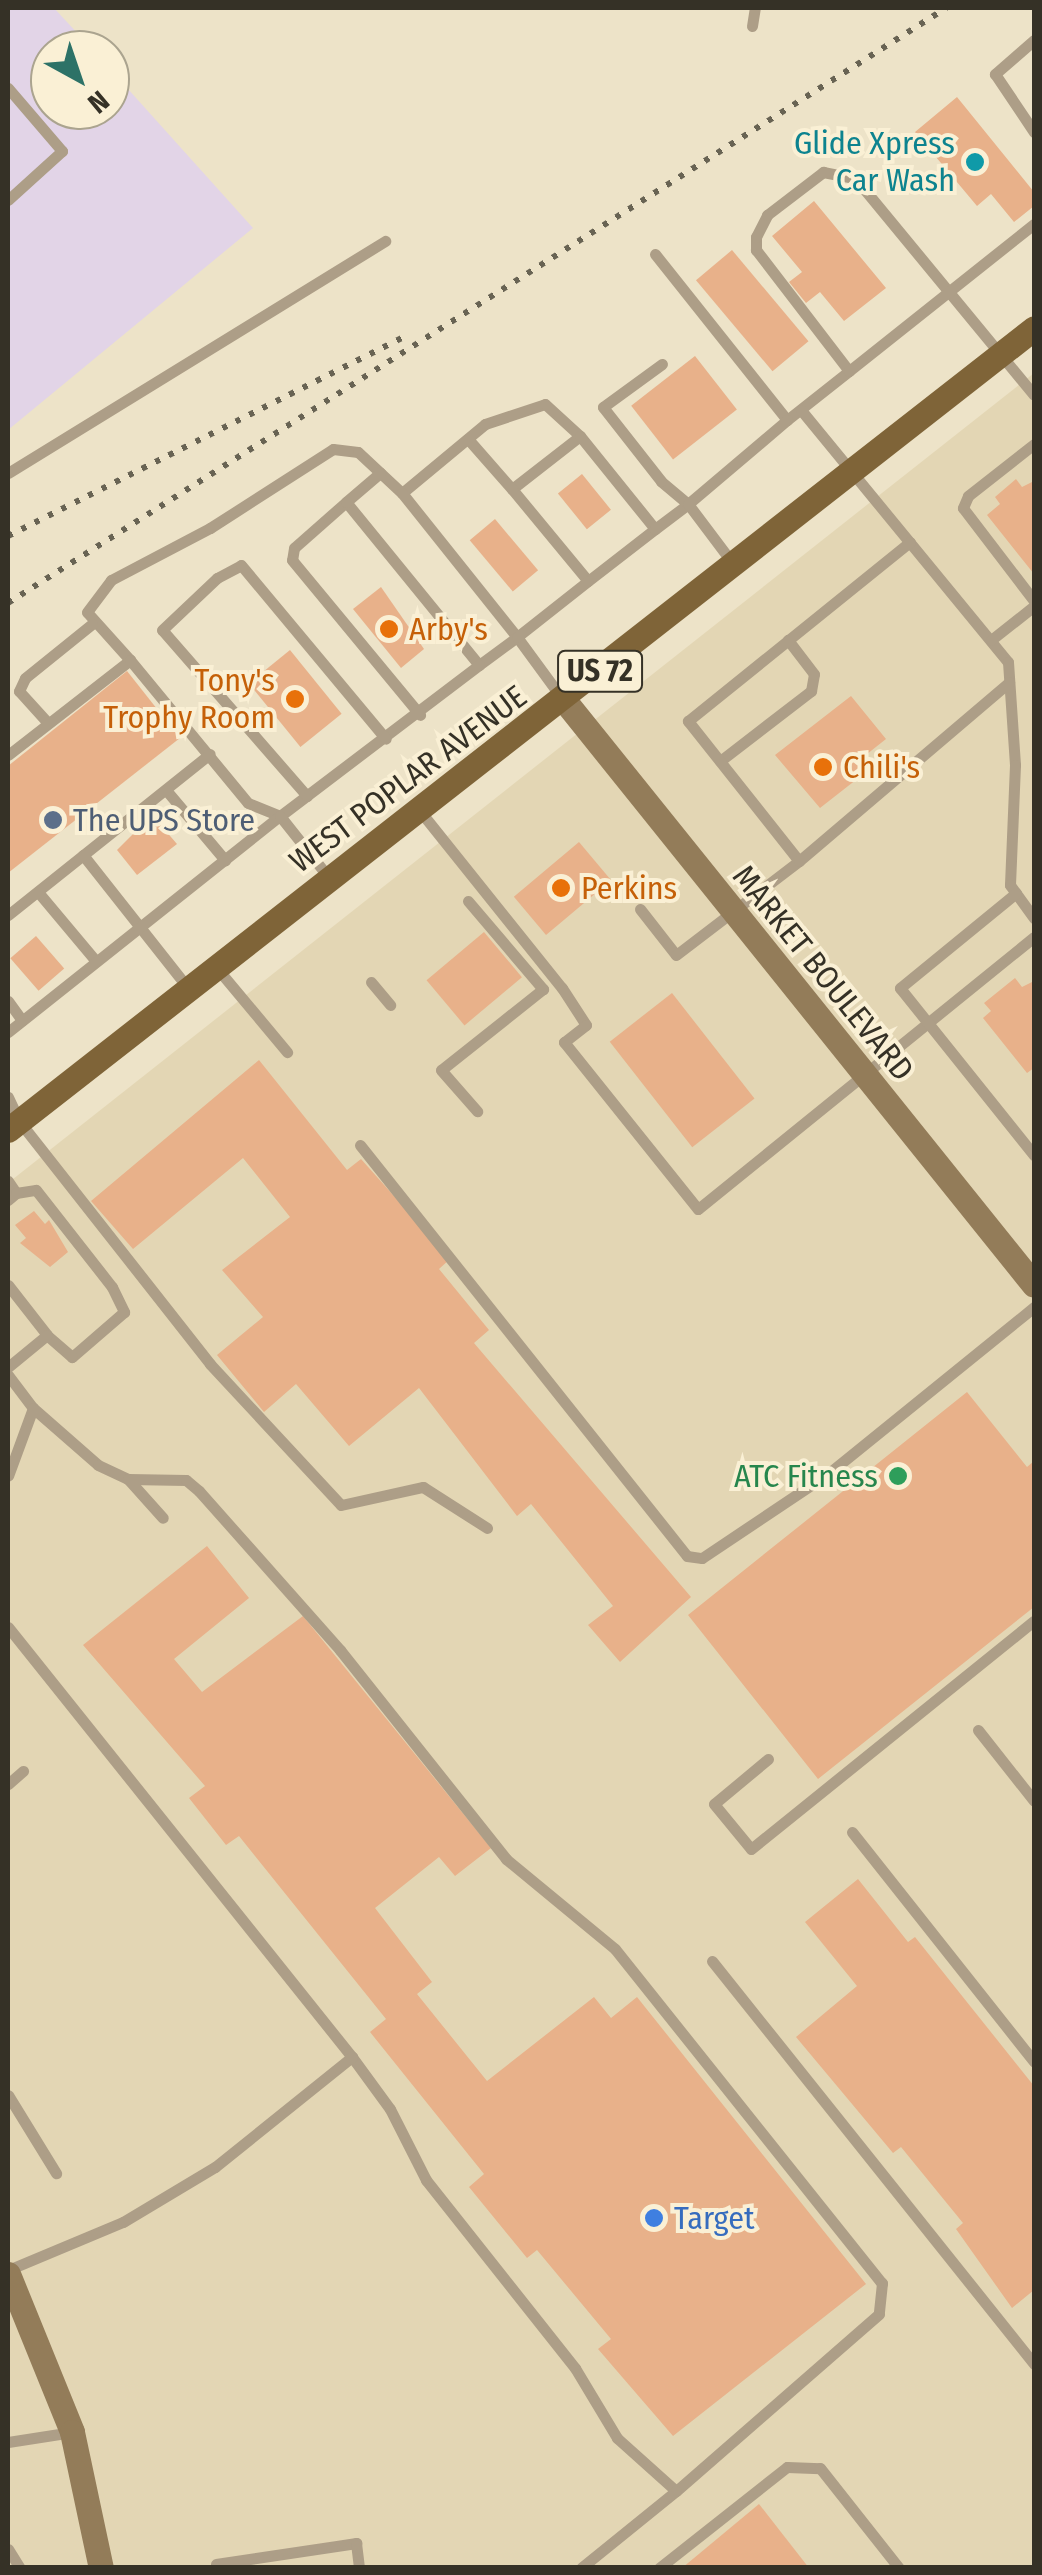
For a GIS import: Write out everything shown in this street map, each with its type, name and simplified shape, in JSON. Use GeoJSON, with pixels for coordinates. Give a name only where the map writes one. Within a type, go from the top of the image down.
{"type":"FeatureCollection","features":[{"type":"Feature","properties":{"kind":"main road","name":"WEST POPLAR AVENUE"},"geometry":{"type":"LineString","coordinates":[[13,1125],[564,700],[1034,328]]}},
{"type":"Feature","properties":{"kind":"street","name":"MARKET BOULEVARD"},"geometry":{"type":"LineString","coordinates":[[564,700],[1034,1285]]}},
{"type":"Feature","properties":{"kind":"street"},"geometry":{"type":"LineString","coordinates":[[8,2272],[72,2432],[101,2568]]}},
{"type":"Feature","properties":{"kind":"lane"},"geometry":{"type":"LineString","coordinates":[[752,26],[755,8]]}},
{"type":"Feature","properties":{"kind":"lane"},"geometry":{"type":"LineString","coordinates":[[1034,40],[995,74],[1034,132]]}},
{"type":"Feature","properties":{"kind":"lane"},"geometry":{"type":"LineString","coordinates":[[8,88],[62,151],[8,200]]}},
{"type":"Feature","properties":{"kind":"lane"},"geometry":{"type":"LineString","coordinates":[[849,371],[756,250],[767,215],[823,172],[855,178],[1034,395]]}},
{"type":"Feature","properties":{"kind":"lane"},"geometry":{"type":"LineString","coordinates":[[8,1032],[280,816],[420,715],[478,665],[688,504],[1034,224]]}},
{"type":"Feature","properties":{"kind":"lane"},"geometry":{"type":"LineString","coordinates":[[8,473],[384,241]]}},
{"type":"Feature","properties":{"kind":"lane"},"geometry":{"type":"LineString","coordinates":[[655,254],[788,420]]}},
{"type":"Feature","properties":{"kind":"lane"},"geometry":{"type":"LineString","coordinates":[[662,364],[603,407],[661,482],[688,504],[734,566]]}},
{"type":"Feature","properties":{"kind":"lane"},"geometry":{"type":"LineString","coordinates":[[402,493],[485,424],[545,404],[580,436],[655,529]]}},
{"type":"Feature","properties":{"kind":"lane"},"geometry":{"type":"LineString","coordinates":[[801,410],[1008,662],[1014,765],[1010,885],[1034,918]]}},
{"type":"Feature","properties":{"kind":"lane"},"geometry":{"type":"LineString","coordinates":[[512,489],[580,436]]}},
{"type":"Feature","properties":{"kind":"lane"},"geometry":{"type":"LineString","coordinates":[[468,438],[588,581]]}},
{"type":"Feature","properties":{"kind":"lane"},"geometry":{"type":"LineString","coordinates":[[991,640],[1034,603],[963,508],[968,496],[1034,444]]}},
{"type":"Feature","properties":{"kind":"lane"},"geometry":{"type":"LineString","coordinates":[[330,880],[280,816],[248,802],[130,660],[92,624],[87,612],[111,580],[210,528],[311,459],[334,449],[358,452],[402,493],[564,700]]}},
{"type":"Feature","properties":{"kind":"lane"},"geometry":{"type":"LineString","coordinates":[[380,473],[294,548],[292,560],[420,715]]}},
{"type":"Feature","properties":{"kind":"lane"},"geometry":{"type":"LineString","coordinates":[[346,502],[478,665]]}},
{"type":"Feature","properties":{"kind":"lane"},"geometry":{"type":"LineString","coordinates":[[799,861],[688,721],[910,542]]}},
{"type":"Feature","properties":{"kind":"lane"},"geometry":{"type":"LineString","coordinates":[[307,796],[162,630],[218,578],[241,565],[386,740]]}},
{"type":"Feature","properties":{"kind":"lane"},"geometry":{"type":"LineString","coordinates":[[48,724],[19,690],[24,678],[92,624]]}},
{"type":"Feature","properties":{"kind":"lane"},"geometry":{"type":"LineString","coordinates":[[720,761],[812,691],[814,674],[788,640]]}},
{"type":"Feature","properties":{"kind":"lane"},"geometry":{"type":"LineString","coordinates":[[8,755],[130,660]]}},
{"type":"Feature","properties":{"kind":"lane"},"geometry":{"type":"LineString","coordinates":[[640,909],[676,955],[799,861],[1009,682]]}},
{"type":"Feature","properties":{"kind":"lane"},"geometry":{"type":"LineString","coordinates":[[8,915],[210,754]]}},
{"type":"Feature","properties":{"kind":"lane"},"geometry":{"type":"LineString","coordinates":[[166,790],[226,860]]}},
{"type":"Feature","properties":{"kind":"lane"},"geometry":{"type":"LineString","coordinates":[[420,810],[562,988],[586,1025],[564,1042],[698,1209],[1034,937]]}},
{"type":"Feature","properties":{"kind":"lane"},"geometry":{"type":"LineString","coordinates":[[83,855],[188,988]]}},
{"type":"Feature","properties":{"kind":"lane"},"geometry":{"type":"LineString","coordinates":[[38,892],[96,962]]}},
{"type":"Feature","properties":{"kind":"lane"},"geometry":{"type":"LineString","coordinates":[[1016,893],[900,988],[1034,1155]]}},
{"type":"Feature","properties":{"kind":"lane"},"geometry":{"type":"LineString","coordinates":[[468,900],[543,988],[442,1070],[477,1111]]}},
{"type":"Feature","properties":{"kind":"lane"},"geometry":{"type":"LineString","coordinates":[[216,967],[287,1052]]}},
{"type":"Feature","properties":{"kind":"lane"},"geometry":{"type":"LineString","coordinates":[[371,982],[390,1004]]}},
{"type":"Feature","properties":{"kind":"lane"},"geometry":{"type":"LineString","coordinates":[[8,1001],[22,1020]]}},
{"type":"Feature","properties":{"kind":"lane"},"geometry":{"type":"LineString","coordinates":[[8,1097],[13,1125],[210,1364],[341,1506],[424,1487],[487,1528]]}},
{"type":"Feature","properties":{"kind":"lane"},"geometry":{"type":"LineString","coordinates":[[360,1145],[687,1556],[702,1558],[829,1473],[1034,1307]]}},
{"type":"Feature","properties":{"kind":"lane"},"geometry":{"type":"LineString","coordinates":[[8,1181],[12,1196],[36,1190],[112,1286],[124,1312],[72,1357],[47,1335],[8,1285]]}},
{"type":"Feature","properties":{"kind":"lane"},"geometry":{"type":"LineString","coordinates":[[8,1367],[47,1335]]}},
{"type":"Feature","properties":{"kind":"lane"},"geometry":{"type":"LineString","coordinates":[[8,1376],[69,1446],[128,1479],[163,1518]]}},
{"type":"Feature","properties":{"kind":"lane"},"geometry":{"type":"LineString","coordinates":[[8,1476],[33,1408]]}},
{"type":"Feature","properties":{"kind":"lane"},"geometry":{"type":"LineString","coordinates":[[128,1479],[166,1476],[199,1491],[340,1650],[506,1859],[615,1949],[882,2283],[879,2314],[676,2491],[581,2568]]}},
{"type":"Feature","properties":{"kind":"lane"},"geometry":{"type":"LineString","coordinates":[[768,1758],[714,1804],[751,1849],[1034,1621]]}},
{"type":"Feature","properties":{"kind":"lane"},"geometry":{"type":"LineString","coordinates":[[8,1626],[352,2058],[390,2109],[426,2180],[575,2368],[617,2438],[676,2491]]}},
{"type":"Feature","properties":{"kind":"lane"},"geometry":{"type":"LineString","coordinates":[[978,1730],[1034,1801]]}},
{"type":"Feature","properties":{"kind":"lane"},"geometry":{"type":"LineString","coordinates":[[8,1784],[23,1771]]}},
{"type":"Feature","properties":{"kind":"lane"},"geometry":{"type":"LineString","coordinates":[[852,1832],[1034,2062]]}},
{"type":"Feature","properties":{"kind":"lane"},"geometry":{"type":"LineString","coordinates":[[712,1961],[1034,2364]]}},
{"type":"Feature","properties":{"kind":"lane"},"geometry":{"type":"LineString","coordinates":[[8,2272],[123,2222],[214,2167],[352,2058]]}},
{"type":"Feature","properties":{"kind":"lane"},"geometry":{"type":"LineString","coordinates":[[8,2095],[56,2173]]}},
{"type":"Feature","properties":{"kind":"lane"},"geometry":{"type":"LineString","coordinates":[[8,2442],[72,2432]]}},
{"type":"Feature","properties":{"kind":"lane"},"geometry":{"type":"LineString","coordinates":[[659,2568],[787,2468],[820,2468],[899,2568]]}},
{"type":"Feature","properties":{"kind":"lane"},"geometry":{"type":"LineString","coordinates":[[216,2564],[356,2544],[359,2568]]}},
{"type":"Feature","properties":{"kind":"lane"},"geometry":{"type":"LineString","coordinates":[[8,2549],[20,2568]]}},
{"type":"Feature","properties":{"kind":"shaded area"},"geometry":{"type":"Polygon","coordinates":[[[8,8],[54,8],[74,30],[30,30],[30,130],[130,130],[130,91],[253,228],[8,430],[8,8]]]}},
{"type":"Feature","properties":{"kind":"shaded area"},"geometry":{"type":"Polygon","coordinates":[[[1034,373],[1034,2567],[8,2568],[8,1183],[1034,373]]]}},
{"type":"Feature","properties":{"kind":"building","name":"Glide Xpress Car Wash"},"geometry":{"type":"Polygon","coordinates":[[[957,97],[1034,192],[1034,206],[1014,222],[991,194],[977,206],[915,132],[957,97]]]}},
{"type":"Feature","properties":{"kind":"building"},"geometry":{"type":"Polygon","coordinates":[[[814,201],[886,288],[844,321],[820,292],[806,303],[789,282],[802,272],[772,236],[814,201]]]}},
{"type":"Feature","properties":{"kind":"building"},"geometry":{"type":"Polygon","coordinates":[[[732,250],[808,341],[772,371],[696,280],[732,250]]]}},
{"type":"Feature","properties":{"kind":"building"},"geometry":{"type":"Polygon","coordinates":[[[695,356],[737,410],[673,459],[631,406],[695,356]]]}},
{"type":"Feature","properties":{"kind":"building"},"geometry":{"type":"Polygon","coordinates":[[[582,474],[611,510],[587,529],[558,494],[582,474]]]}},
{"type":"Feature","properties":{"kind":"building"},"geometry":{"type":"Polygon","coordinates":[[[1016,479],[1022,487],[1034,481],[1034,574],[987,515],[1000,504],[995,497],[1016,479]]]}},
{"type":"Feature","properties":{"kind":"building"},"geometry":{"type":"Polygon","coordinates":[[[495,519],[538,570],[513,592],[470,540],[495,519]]]}},
{"type":"Feature","properties":{"kind":"building","name":"Arby's"},"geometry":{"type":"Polygon","coordinates":[[[381,587],[424,649],[401,668],[353,609],[381,587]]]}},
{"type":"Feature","properties":{"kind":"building","name":"Tony's Trophy Room"},"geometry":{"type":"Polygon","coordinates":[[[290,650],[342,714],[300,747],[249,683],[290,650]]]}},
{"type":"Feature","properties":{"kind":"building"},"geometry":{"type":"Polygon","coordinates":[[[127,671],[180,738],[8,873],[8,766],[127,671]]]}},
{"type":"Feature","properties":{"kind":"building","name":"Chili's"},"geometry":{"type":"Polygon","coordinates":[[[851,696],[886,739],[857,762],[866,772],[820,808],[775,755],[851,696]]]}},
{"type":"Feature","properties":{"kind":"building"},"geometry":{"type":"Polygon","coordinates":[[[152,815],[177,844],[137,875],[117,850],[152,815]]]}},
{"type":"Feature","properties":{"kind":"building","name":"Perkins"},"geometry":{"type":"Polygon","coordinates":[[[579,842],[611,880],[546,935],[514,897],[579,842]]]}},
{"type":"Feature","properties":{"kind":"building"},"geometry":{"type":"Polygon","coordinates":[[[484,932],[522,977],[464,1025],[427,980],[484,932]]]}},
{"type":"Feature","properties":{"kind":"building"},"geometry":{"type":"Polygon","coordinates":[[[36,936],[64,968],[39,991],[10,958],[36,936]]]}},
{"type":"Feature","properties":{"kind":"building"},"geometry":{"type":"Polygon","coordinates":[[[1015,978],[1022,987],[1034,981],[1034,1068],[1027,1073],[983,1018],[991,1011],[984,1003],[1015,978]]]}},
{"type":"Feature","properties":{"kind":"building"},"geometry":{"type":"Polygon","coordinates":[[[672,993],[754,1099],[692,1147],[610,1042],[672,993]]]}},
{"type":"Feature","properties":{"kind":"building"},"geometry":{"type":"Polygon","coordinates":[[[259,1060],[347,1170],[361,1159],[450,1259],[439,1269],[489,1330],[474,1343],[691,1597],[620,1662],[588,1625],[613,1606],[531,1504],[517,1516],[419,1388],[349,1446],[296,1384],[264,1412],[217,1355],[263,1317],[222,1270],[290,1217],[243,1158],[133,1249],[91,1201],[259,1060]]]}},
{"type":"Feature","properties":{"kind":"building"},"geometry":{"type":"Polygon","coordinates":[[[34,1211],[45,1224],[49,1220],[68,1252],[50,1267],[20,1243],[26,1238],[15,1225],[34,1211]]]}},
{"type":"Feature","properties":{"kind":"building"},"geometry":{"type":"Polygon","coordinates":[[[967,1392],[1027,1467],[1034,1461],[1034,1607],[818,1779],[688,1615],[967,1392]]]}},
{"type":"Feature","properties":{"kind":"building"},"geometry":{"type":"Polygon","coordinates":[[[207,1546],[249,1598],[174,1659],[202,1692],[303,1616],[491,1848],[455,1876],[439,1857],[375,1908],[432,1982],[417,1994],[487,2081],[594,1997],[611,2018],[637,1997],[866,2284],[673,2436],[598,2349],[611,2339],[537,2250],[527,2258],[469,2187],[484,2174],[370,2032],[386,2019],[239,1836],[226,1845],[189,1798],[205,1786],[83,1645],[207,1546]]]}},
{"type":"Feature","properties":{"kind":"building"},"geometry":{"type":"Polygon","coordinates":[[[858,1879],[908,1942],[915,1937],[1034,2086],[1034,2290],[1012,2308],[956,2229],[963,2223],[901,2147],[893,2153],[796,2037],[857,1986],[805,1922],[858,1879]]]}},
{"type":"Feature","properties":{"kind":"building"},"geometry":{"type":"Polygon","coordinates":[[[759,2504],[809,2568],[682,2568],[759,2504]]]}},
{"type":"Feature","properties":{"kind":"railway"},"geometry":{"type":"LineString","coordinates":[[8,603],[946,8]]}},
{"type":"Feature","properties":{"kind":"railway"},"geometry":{"type":"LineString","coordinates":[[8,536],[408,335]]}},
{"type":"Feature","properties":{"kind":"place","name":"Glide Xpress Car Wash"},"geometry":{"type":"Point","coordinates":[975,162]}},
{"type":"Feature","properties":{"kind":"place","name":"Arby's"},"geometry":{"type":"Point","coordinates":[389,629]}},
{"type":"Feature","properties":{"kind":"place","name":"Tony's Trophy Room"},"geometry":{"type":"Point","coordinates":[295,699]}},
{"type":"Feature","properties":{"kind":"place","name":"Chili's"},"geometry":{"type":"Point","coordinates":[823,767]}},
{"type":"Feature","properties":{"kind":"place","name":"The UPS Store"},"geometry":{"type":"Point","coordinates":[53,820]}},
{"type":"Feature","properties":{"kind":"place","name":"Perkins"},"geometry":{"type":"Point","coordinates":[561,888]}},
{"type":"Feature","properties":{"kind":"place","name":"ATC Fitness"},"geometry":{"type":"Point","coordinates":[898,1476]}},
{"type":"Feature","properties":{"kind":"place","name":"Target"},"geometry":{"type":"Point","coordinates":[654,2218]}}]}
